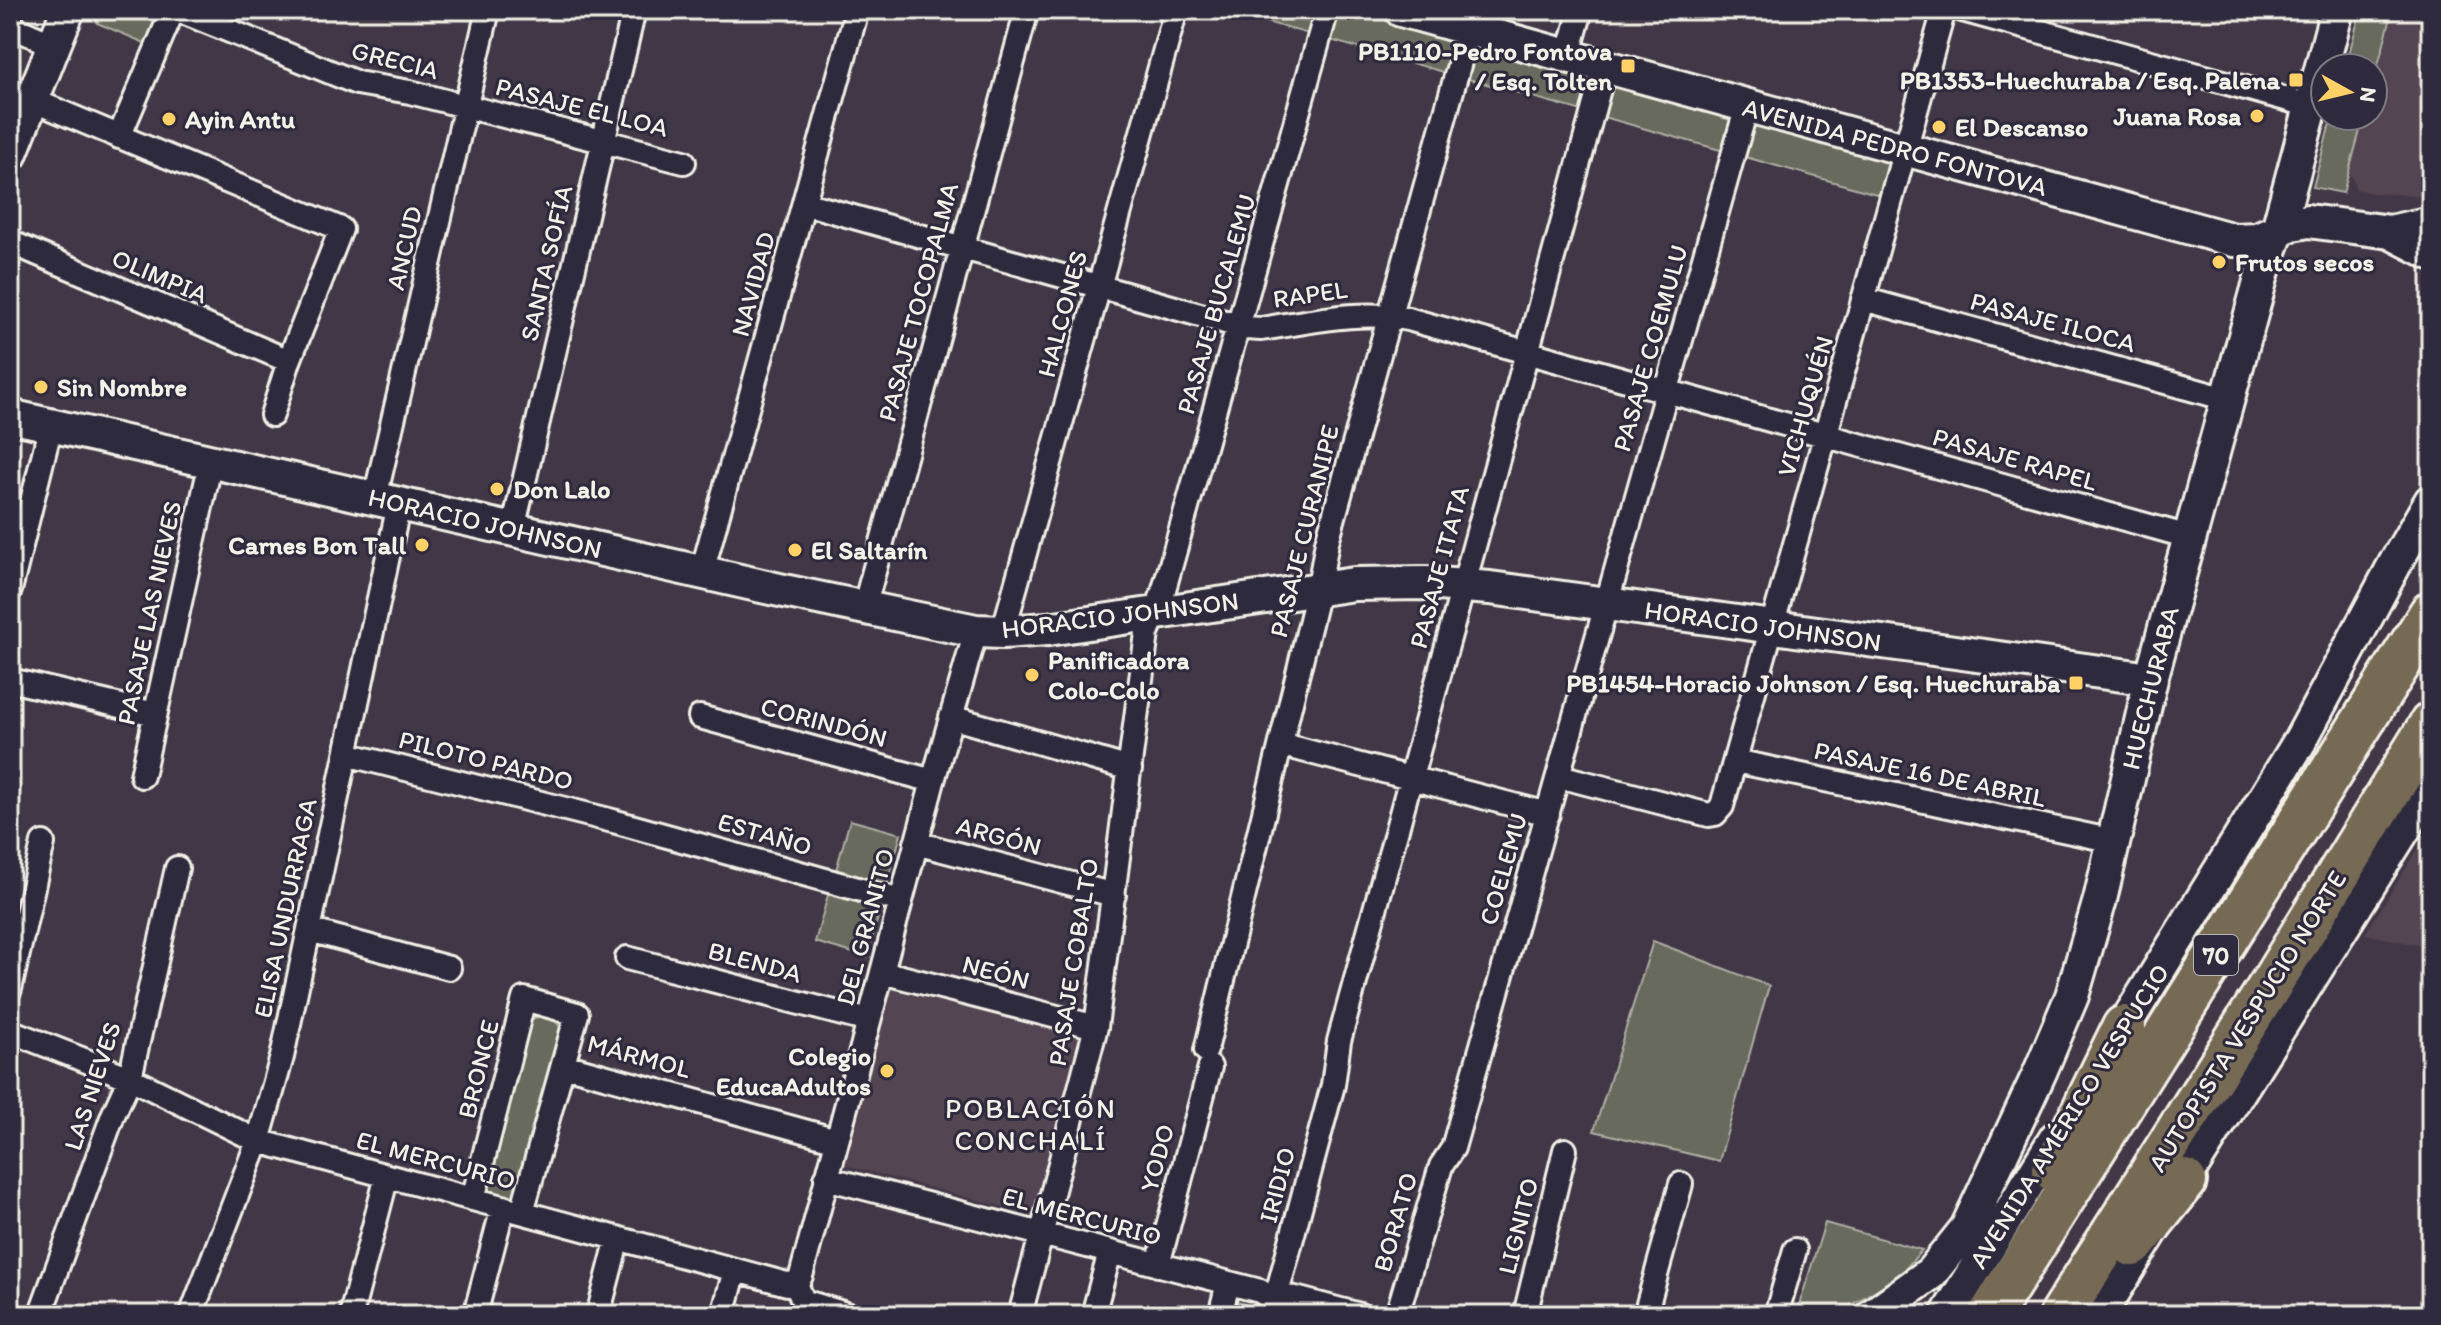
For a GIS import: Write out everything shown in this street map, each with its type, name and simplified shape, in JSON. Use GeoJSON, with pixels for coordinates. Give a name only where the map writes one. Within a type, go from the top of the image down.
{"type":"FeatureCollection","features":[{"type":"Feature","properties":{"kind":"highway","name":"70"},"geometry":{"type":"LineString","coordinates":[[1996,1306],[2431,613]]}},
{"type":"Feature","properties":{"kind":"highway","name":"AUTOPISTA VESPUCIO NORTE"},"geometry":{"type":"LineString","coordinates":[[2061,1315],[2273,981],[2431,724]]}},
{"type":"Feature","properties":{"kind":"highway"},"geometry":{"type":"LineString","coordinates":[[1996,1306],[2043,1192],[2124,1027]]}},
{"type":"Feature","properties":{"kind":"highway"},"geometry":{"type":"LineString","coordinates":[[2078,1315],[2185,1181]]}},
{"type":"Feature","properties":{"kind":"street"},"geometry":{"type":"LineString","coordinates":[[10,155],[68,10]]}},
{"type":"Feature","properties":{"kind":"street"},"geometry":{"type":"LineString","coordinates":[[119,137],[175,10]]}},
{"type":"Feature","properties":{"kind":"street","name":"GRECIA"},"geometry":{"type":"LineString","coordinates":[[175,10],[357,83],[466,106]]}},
{"type":"Feature","properties":{"kind":"street","name":"ANCUD"},"geometry":{"type":"LineString","coordinates":[[387,501],[488,10]]}},
{"type":"Feature","properties":{"kind":"street","name":"SANTA SOFÍA"},"geometry":{"type":"LineString","coordinates":[[513,529],[634,10]]}},
{"type":"Feature","properties":{"kind":"street","name":"NAVIDAD"},"geometry":{"type":"LineString","coordinates":[[702,572],[857,10]]}},
{"type":"Feature","properties":{"kind":"street","name":"PASAJE TOCOPALMA"},"geometry":{"type":"LineString","coordinates":[[864,608],[1027,10]]}},
{"type":"Feature","properties":{"kind":"street","name":"HALCONES"},"geometry":{"type":"LineString","coordinates":[[990,632],[1099,287],[1176,10]]}},
{"type":"Feature","properties":{"kind":"street","name":"PASAJE BUCALEMU"},"geometry":{"type":"LineString","coordinates":[[1155,613],[1327,10]]}},
{"type":"Feature","properties":{"kind":"street","name":"AVENIDA PEDRO FONTOVA"},"geometry":{"type":"LineString","coordinates":[[1401,10],[2234,240],[2257,239],[2308,221],[2390,232],[2431,253]]}},
{"type":"Feature","properties":{"kind":"street"},"geometry":{"type":"LineString","coordinates":[[1568,57],[1581,10]]}},
{"type":"Feature","properties":{"kind":"street","name":"VICHUQUÉN"},"geometry":{"type":"LineString","coordinates":[[1559,776],[1703,814],[1715,814],[1722,806],[1944,10]]}},
{"type":"Feature","properties":{"kind":"street"},"geometry":{"type":"LineString","coordinates":[[1962,10],[2309,105]]}},
{"type":"Feature","properties":{"kind":"street","name":"HUECHURABA"},"geometry":{"type":"LineString","coordinates":[[2326,52],[2337,10]]}},
{"type":"Feature","properties":{"kind":"street"},"geometry":{"type":"LineString","coordinates":[[10,26],[54,45]]}},
{"type":"Feature","properties":{"kind":"street","name":"PASAJE CURANIPE"},"geometry":{"type":"LineString","coordinates":[[1208,1058],[1327,542],[1469,29]]}},
{"type":"Feature","properties":{"kind":"street","name":"PASAJE ITATA"},"geometry":{"type":"LineString","coordinates":[[1333,1085],[1339,1041],[1605,67]]}},
{"type":"Feature","properties":{"kind":"street"},"geometry":{"type":"LineString","coordinates":[[32,100],[341,229],[289,361],[272,415]]}},
{"type":"Feature","properties":{"kind":"street","name":"PASAJE EL LOA"},"geometry":{"type":"LineString","coordinates":[[466,106],[684,162]]}},
{"type":"Feature","properties":{"kind":"street","name":"PASAJE COEMULU"},"geometry":{"type":"LineString","coordinates":[[1608,605],[1747,106]]}},
{"type":"Feature","properties":{"kind":"street","name":"HUECHURABA"},"geometry":{"type":"LineString","coordinates":[[1873,1315],[1937,1267],[1954,1248],[1978,1207],[2072,996],[2100,900],[2151,679],[2189,537],[2309,114]]}},
{"type":"Feature","properties":{"kind":"street","name":"RAPEL"},"geometry":{"type":"LineString","coordinates":[[804,203],[1238,326],[1261,329],[1363,315],[1390,315],[1826,434]]}},
{"type":"Feature","properties":{"kind":"street","name":"AVENIDA PEDRO FONTOVA"},"geometry":{"type":"LineString","coordinates":[[2390,232],[2431,223]]}},
{"type":"Feature","properties":{"kind":"street","name":"OLIMPIA"},"geometry":{"type":"LineString","coordinates":[[10,242],[289,361]]}},
{"type":"Feature","properties":{"kind":"street","name":"PASAJE ILOCA"},"geometry":{"type":"LineString","coordinates":[[1863,299],[2227,399]]}},
{"type":"Feature","properties":{"kind":"street","name":"HORACIO JOHNSON"},"geometry":{"type":"LineString","coordinates":[[10,416],[864,608],[990,632],[1048,629],[1319,587],[1388,582],[1463,585],[2151,679]]}},
{"type":"Feature","properties":{"kind":"street"},"geometry":{"type":"LineString","coordinates":[[10,590],[51,425]]}},
{"type":"Feature","properties":{"kind":"street","name":"PASAJE RAPEL"},"geometry":{"type":"LineString","coordinates":[[1826,434],[2189,537]]}},
{"type":"Feature","properties":{"kind":"street","name":"PASAJE LAS NIEVES"},"geometry":{"type":"LineString","coordinates":[[142,776],[211,461]]}},
{"type":"Feature","properties":{"kind":"street","name":"ELISA UNDURRAGA"},"geometry":{"type":"LineString","coordinates":[[191,1315],[258,1141],[282,1057],[346,754],[387,501]]}},
{"type":"Feature","properties":{"kind":"street","name":"AVENIDA AMÉRICO VESPUCIO"},"geometry":{"type":"LineString","coordinates":[[1947,1315],[2313,720],[2385,581],[2431,501]]}},
{"type":"Feature","properties":{"kind":"street","name":"COELEMU"},"geometry":{"type":"LineString","coordinates":[[1453,1148],[1608,605]]}},
{"type":"Feature","properties":{"kind":"street","name":"PASAJE COBALTO"},"geometry":{"type":"LineString","coordinates":[[1020,1315],[1096,1027],[1147,633],[1155,613]]}},
{"type":"Feature","properties":{"kind":"street","name":"DEL GRANITO"},"geometry":{"type":"LineString","coordinates":[[796,1283],[801,1276],[951,717],[990,632]]}},
{"type":"Feature","properties":{"kind":"street"},"geometry":{"type":"LineString","coordinates":[[10,680],[155,714]]}},
{"type":"Feature","properties":{"kind":"street","name":"CORINDÓN"},"geometry":{"type":"LineString","coordinates":[[700,717],[933,781]]}},
{"type":"Feature","properties":{"kind":"street"},"geometry":{"type":"LineString","coordinates":[[951,717],[1130,769]]}},
{"type":"Feature","properties":{"kind":"street"},"geometry":{"type":"LineString","coordinates":[[1283,740],[1291,747],[1548,814]]}},
{"type":"Feature","properties":{"kind":"street","name":"PILOTO PARDO"},"geometry":{"type":"LineString","coordinates":[[346,754],[613,821]]}},
{"type":"Feature","properties":{"kind":"street","name":"PASAJE 16 DE ABRIL"},"geometry":{"type":"LineString","coordinates":[[1735,761],[2114,841]]}},
{"type":"Feature","properties":{"kind":"street"},"geometry":{"type":"LineString","coordinates":[[2099,1315],[2431,786]]}},
{"type":"Feature","properties":{"kind":"street","name":"ESTAÑO"},"geometry":{"type":"LineString","coordinates":[[613,821],[901,901]]}},
{"type":"Feature","properties":{"kind":"street"},"geometry":{"type":"LineString","coordinates":[[10,989],[43,843]]}},
{"type":"Feature","properties":{"kind":"street","name":"ARGÓN"},"geometry":{"type":"LineString","coordinates":[[916,843],[1114,895]]}},
{"type":"Feature","properties":{"kind":"street","name":"LAS NIEVES"},"geometry":{"type":"LineString","coordinates":[[40,1315],[113,1115],[130,1078],[177,868]]}},
{"type":"Feature","properties":{"kind":"street"},"geometry":{"type":"LineString","coordinates":[[309,930],[449,968]]}},
{"type":"Feature","properties":{"kind":"street","name":"BLENDA"},"geometry":{"type":"LineString","coordinates":[[627,958],[869,1021]]}},
{"type":"Feature","properties":{"kind":"street","name":"NEÓN"},"geometry":{"type":"LineString","coordinates":[[882,972],[1096,1027]]}},
{"type":"Feature","properties":{"kind":"street","name":"MÁRMOL"},"geometry":{"type":"LineString","coordinates":[[524,999],[577,1014],[564,1065],[837,1140]]}},
{"type":"Feature","properties":{"kind":"street","name":"BRONCE"},"geometry":{"type":"LineString","coordinates":[[473,1199],[524,999]]}},
{"type":"Feature","properties":{"kind":"street","name":"EL MERCURIO"},"geometry":{"type":"LineString","coordinates":[[10,1031],[130,1078],[258,1141],[787,1284],[796,1283]]}},
{"type":"Feature","properties":{"kind":"street","name":"YODO"},"geometry":{"type":"LineString","coordinates":[[1158,1265],[1208,1058]]}},
{"type":"Feature","properties":{"kind":"street"},"geometry":{"type":"LineString","coordinates":[[475,1315],[564,1065]]}},
{"type":"Feature","properties":{"kind":"street","name":"IRIDIO"},"geometry":{"type":"LineString","coordinates":[[1277,1308],[1333,1085]]}},
{"type":"Feature","properties":{"kind":"street","name":"BORATO"},"geometry":{"type":"LineString","coordinates":[[1397,1315],[1441,1166],[1453,1148]]}},
{"type":"Feature","properties":{"kind":"street","name":"LIGNITO"},"geometry":{"type":"LineString","coordinates":[[1525,1315],[1565,1150]]}},
{"type":"Feature","properties":{"kind":"street"},"geometry":{"type":"LineString","coordinates":[[351,1315],[387,1176]]}},
{"type":"Feature","properties":{"kind":"street","name":"EL MERCURIO"},"geometry":{"type":"LineString","coordinates":[[826,1178],[1266,1293],[1277,1308],[1285,1297],[1360,1315]]}},
{"type":"Feature","properties":{"kind":"street"},"geometry":{"type":"LineString","coordinates":[[1645,1315],[1681,1184]]}},
{"type":"Feature","properties":{"kind":"street"},"geometry":{"type":"LineString","coordinates":[[598,1315],[618,1238]]}},
{"type":"Feature","properties":{"kind":"street"},"geometry":{"type":"LineString","coordinates":[[1776,1315],[1795,1250]]}},
{"type":"Feature","properties":{"kind":"street"},"geometry":{"type":"LineString","coordinates":[[1093,1315],[1110,1252]]}},
{"type":"Feature","properties":{"kind":"street"},"geometry":{"type":"LineString","coordinates":[[723,1315],[735,1270]]}},
{"type":"Feature","properties":{"kind":"street"},"geometry":{"type":"LineString","coordinates":[[796,1283],[803,1301],[847,1315]]}},
{"type":"Feature","properties":{"kind":"street"},"geometry":{"type":"LineString","coordinates":[[1220,1315],[1228,1283]]}},
{"type":"Feature","properties":{"kind":"shaded area"},"geometry":{"type":"Polygon","coordinates":[[[2393,10],[2431,10],[2431,196],[2372,193],[2356,189],[2349,171],[2360,132],[2389,132],[2389,52],[2381,52],[2393,10]]]}},
{"type":"Feature","properties":{"kind":"shaded area"},"geometry":{"type":"Polygon","coordinates":[[[2431,828],[2431,948],[2365,934],[2431,828]]]}},
{"type":"Feature","properties":{"kind":"shaded area"},"geometry":{"type":"Polygon","coordinates":[[[891,989],[1083,1038],[1034,1215],[844,1165],[891,989]]]}},
{"type":"Feature","properties":{"kind":"green space"},"geometry":{"type":"Polygon","coordinates":[[[103,10],[161,10],[147,44],[97,23],[103,10]]]}},
{"type":"Feature","properties":{"kind":"green space"},"geometry":{"type":"Polygon","coordinates":[[[1224,10],[1364,10],[1891,157],[1880,195],[1224,10]]]}},
{"type":"Feature","properties":{"kind":"green space"},"geometry":{"type":"Polygon","coordinates":[[[2361,10],[2393,10],[2381,52],[2349,52],[2361,10]]]}},
{"type":"Feature","properties":{"kind":"green space"},"geometry":{"type":"Polygon","coordinates":[[[2328,132],[2360,132],[2343,193],[2313,187],[2328,132]]]}},
{"type":"Feature","properties":{"kind":"green space"},"geometry":{"type":"Polygon","coordinates":[[[850,820],[901,834],[886,888],[835,874],[850,820]]]}},
{"type":"Feature","properties":{"kind":"green space"},"geometry":{"type":"Polygon","coordinates":[[[830,888],[882,903],[867,957],[815,942],[830,888]]]}},
{"type":"Feature","properties":{"kind":"green space"},"geometry":{"type":"Polygon","coordinates":[[[1653,941],[1769,986],[1719,1161],[1594,1131],[1653,941]]]}},
{"type":"Feature","properties":{"kind":"green space"},"geometry":{"type":"Polygon","coordinates":[[[543,1015],[553,1018],[563,1031],[518,1202],[485,1194],[529,1020],[543,1015]]]}},
{"type":"Feature","properties":{"kind":"green space"},"geometry":{"type":"Polygon","coordinates":[[[1825,1223],[1922,1250],[1899,1276],[1834,1315],[1796,1315],[1825,1223]]]}},
{"type":"Feature","properties":{"kind":"green space"},"geometry":{"type":"Polygon","coordinates":[[[1237,1302],[1266,1310],[1265,1315],[1234,1315],[1237,1302]]]}},
{"type":"Feature","properties":{"kind":"place","name":"PB1110-Pedro Fontova / Esq. Tolten"},"geometry":{"type":"Point","coordinates":[1628,66]}},
{"type":"Feature","properties":{"kind":"place","name":"PB1353-Huechuraba / Esq. Palena"},"geometry":{"type":"Point","coordinates":[2296,80]}},
{"type":"Feature","properties":{"kind":"place","name":"Juana Rosa"},"geometry":{"type":"Point","coordinates":[2257,116]}},
{"type":"Feature","properties":{"kind":"place","name":"Ayin Antu"},"geometry":{"type":"Point","coordinates":[169,119]}},
{"type":"Feature","properties":{"kind":"place","name":"El Descanso"},"geometry":{"type":"Point","coordinates":[1939,127]}},
{"type":"Feature","properties":{"kind":"place","name":"Frutos secos"},"geometry":{"type":"Point","coordinates":[2219,262]}},
{"type":"Feature","properties":{"kind":"place","name":"Sin Nombre"},"geometry":{"type":"Point","coordinates":[41,387]}},
{"type":"Feature","properties":{"kind":"place","name":"Don Lalo"},"geometry":{"type":"Point","coordinates":[497,489]}},
{"type":"Feature","properties":{"kind":"place","name":"Carnes Bon Tall"},"geometry":{"type":"Point","coordinates":[422,545]}},
{"type":"Feature","properties":{"kind":"place","name":"El Saltarín"},"geometry":{"type":"Point","coordinates":[795,550]}},
{"type":"Feature","properties":{"kind":"place","name":"Panificadora Colo-Colo"},"geometry":{"type":"Point","coordinates":[1032,675]}},
{"type":"Feature","properties":{"kind":"place","name":"PB1454-Horacio Johnson / Esq. Huechuraba"},"geometry":{"type":"Point","coordinates":[2076,683]}},
{"type":"Feature","properties":{"kind":"place","name":"Colegio EducaAdultos"},"geometry":{"type":"Point","coordinates":[887,1071]}},
{"type":"Feature","properties":{"kind":"district","name":"POBLACIÓN CONCHALÍ"},"geometry":{"type":"Point","coordinates":[1031,1124]}}]}
